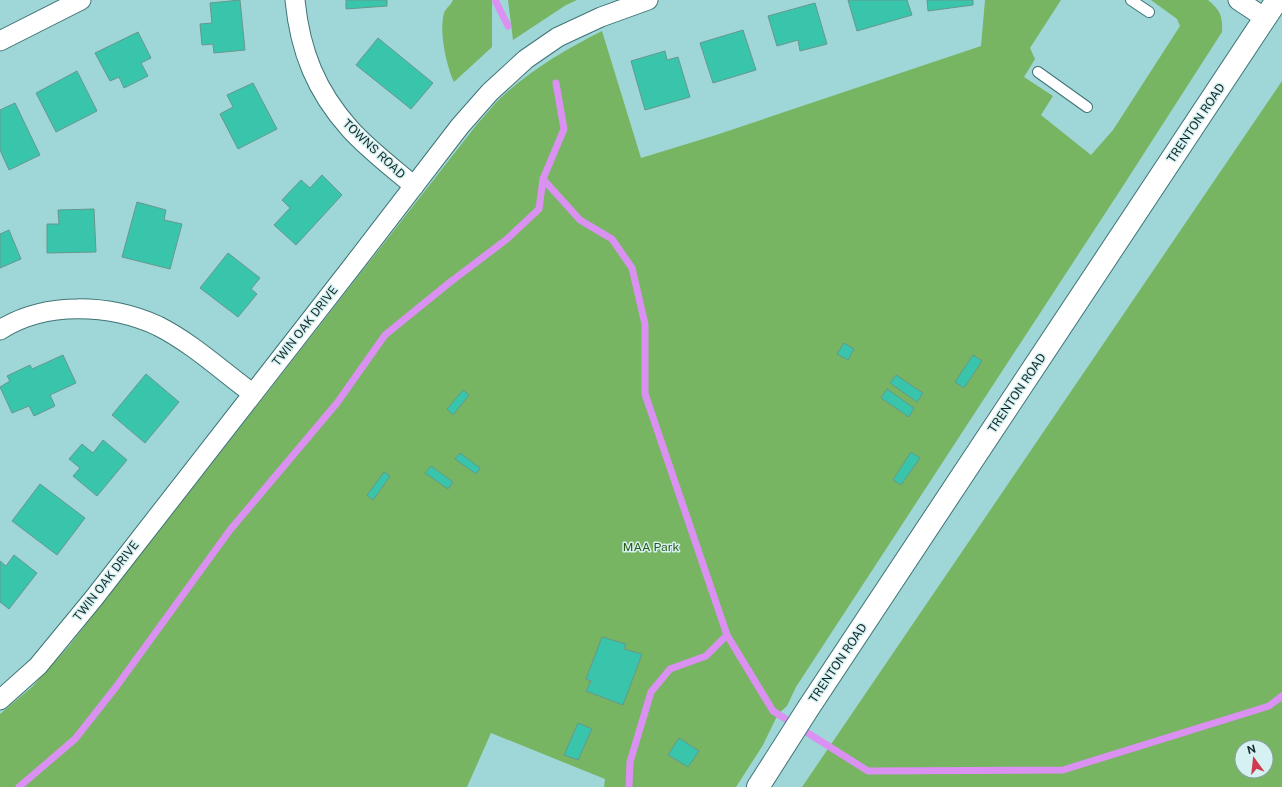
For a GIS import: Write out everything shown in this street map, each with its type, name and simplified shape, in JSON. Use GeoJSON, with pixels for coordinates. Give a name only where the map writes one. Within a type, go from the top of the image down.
{"type":"FeatureCollection","features":[{"type":"Feature","properties":{"kind":"main road","name":"TRENTON ROAD"},"geometry":{"type":"LineString","coordinates":[[758,787],[809,707],[1277,0]]}},
{"type":"Feature","properties":{"kind":"street"},"geometry":{"type":"LineString","coordinates":[[0,41],[81,0]]}},
{"type":"Feature","properties":{"kind":"street","name":"TOWNS ROAD"},"geometry":{"type":"LineString","coordinates":[[295,0],[306,55],[311,70],[333,109],[351,130],[414,186]]}},
{"type":"Feature","properties":{"kind":"street","name":"TWIN OAK DRIVE"},"geometry":{"type":"LineString","coordinates":[[0,700],[42,660],[94,598],[460,126],[490,92],[526,59],[558,36],[600,17],[648,0]]}},
{"type":"Feature","properties":{"kind":"street"},"geometry":{"type":"LineString","coordinates":[[1238,0],[1265,18]]}},
{"type":"Feature","properties":{"kind":"street"},"geometry":{"type":"LineString","coordinates":[[0,330],[21,319],[53,310],[100,310],[140,319],[159,327],[197,351],[252,393]]}},
{"type":"Feature","properties":{"kind":"lane"},"geometry":{"type":"LineString","coordinates":[[1131,0],[1149,12]]}},
{"type":"Feature","properties":{"kind":"lane"},"geometry":{"type":"LineString","coordinates":[[1038,72],[1087,107]]}},
{"type":"Feature","properties":{"kind":"green space"},"geometry":{"type":"Polygon","coordinates":[[[453,0],[492,0],[492,47],[454,82],[448,67],[442,29],[444,13],[453,0]]]}},
{"type":"Feature","properties":{"kind":"green space"},"geometry":{"type":"Polygon","coordinates":[[[508,0],[577,0],[566,5],[513,40],[508,0]]]}},
{"type":"Feature","properties":{"kind":"green space","name":"MAA Park"},"geometry":{"type":"Polygon","coordinates":[[[985,0],[1061,0],[1030,48],[1035,59],[1024,77],[1053,96],[1041,115],[1091,155],[1113,130],[1180,26],[1177,19],[1151,0],[1208,0],[1220,14],[1222,32],[796,687],[787,706],[778,714],[763,745],[736,787],[604,787],[605,779],[491,733],[467,787],[0,787],[0,714],[32,687],[69,646],[478,123],[498,101],[516,85],[552,59],[602,31],[641,158],[716,135],[981,46],[985,0]]]}},
{"type":"Feature","properties":{"kind":"green space"},"geometry":{"type":"Polygon","coordinates":[[[1282,81],[1282,787],[802,787],[1282,81]]]}},
{"type":"Feature","properties":{"kind":"building"},"geometry":{"type":"Polygon","coordinates":[[[240,0],[245,50],[214,53],[213,44],[202,45],[200,24],[212,23],[210,3],[240,0]]]}},
{"type":"Feature","properties":{"kind":"building"},"geometry":{"type":"Polygon","coordinates":[[[346,0],[387,0],[387,6],[346,9],[346,0]]]}},
{"type":"Feature","properties":{"kind":"building"},"geometry":{"type":"Polygon","coordinates":[[[848,0],[907,0],[912,15],[857,31],[848,0]]]}},
{"type":"Feature","properties":{"kind":"building"},"geometry":{"type":"Polygon","coordinates":[[[927,0],[973,0],[973,5],[928,11],[927,0]]]}},
{"type":"Feature","properties":{"kind":"building"},"geometry":{"type":"Polygon","coordinates":[[[815,3],[827,44],[800,51],[798,40],[777,46],[768,16],[815,3]]]}},
{"type":"Feature","properties":{"kind":"building"},"geometry":{"type":"Polygon","coordinates":[[[743,30],[756,70],[713,83],[700,43],[743,30]]]}},
{"type":"Feature","properties":{"kind":"building"},"geometry":{"type":"Polygon","coordinates":[[[138,32],[151,58],[141,63],[148,76],[124,88],[119,77],[110,81],[95,53],[138,32]]]}},
{"type":"Feature","properties":{"kind":"building"},"geometry":{"type":"Polygon","coordinates":[[[378,38],[433,83],[411,109],[356,65],[378,38]]]}},
{"type":"Feature","properties":{"kind":"building"},"geometry":{"type":"Polygon","coordinates":[[[665,51],[667,60],[678,57],[690,97],[645,110],[631,61],[665,51]]]}},
{"type":"Feature","properties":{"kind":"building"},"geometry":{"type":"Polygon","coordinates":[[[77,71],[97,111],[56,132],[36,93],[77,71]]]}},
{"type":"Feature","properties":{"kind":"building"},"geometry":{"type":"Polygon","coordinates":[[[253,83],[277,129],[238,149],[220,114],[233,107],[227,95],[253,83]]]}},
{"type":"Feature","properties":{"kind":"building"},"geometry":{"type":"Polygon","coordinates":[[[15,103],[40,155],[9,170],[0,150],[0,110],[15,103]]]}},
{"type":"Feature","properties":{"kind":"building"},"geometry":{"type":"Polygon","coordinates":[[[322,175],[342,195],[296,245],[274,225],[290,208],[282,200],[301,180],[310,188],[322,175]]]}},
{"type":"Feature","properties":{"kind":"building"},"geometry":{"type":"Polygon","coordinates":[[[137,202],[166,210],[164,220],[182,224],[170,269],[122,257],[137,202]]]}},
{"type":"Feature","properties":{"kind":"building"},"geometry":{"type":"Polygon","coordinates":[[[94,209],[96,252],[47,253],[47,224],[59,224],[58,210],[94,209]]]}},
{"type":"Feature","properties":{"kind":"building"},"geometry":{"type":"Polygon","coordinates":[[[9,230],[21,259],[0,268],[0,234],[9,230]]]}},
{"type":"Feature","properties":{"kind":"building"},"geometry":{"type":"Polygon","coordinates":[[[228,253],[260,278],[251,289],[257,294],[238,317],[200,288],[228,253]]]}},
{"type":"Feature","properties":{"kind":"building"},"geometry":{"type":"Polygon","coordinates":[[[844,343],[854,349],[848,360],[837,354],[844,343]]]}},
{"type":"Feature","properties":{"kind":"building"},"geometry":{"type":"Polygon","coordinates":[[[63,355],[76,383],[50,395],[55,406],[34,416],[29,406],[12,413],[0,387],[10,381],[7,376],[30,365],[32,369],[63,355]]]}},
{"type":"Feature","properties":{"kind":"building"},"geometry":{"type":"Polygon","coordinates":[[[973,355],[982,361],[964,388],[955,382],[973,355]]]}},
{"type":"Feature","properties":{"kind":"building"},"geometry":{"type":"Polygon","coordinates":[[[146,374],[179,402],[145,443],[112,415],[146,374]]]}},
{"type":"Feature","properties":{"kind":"building"},"geometry":{"type":"Polygon","coordinates":[[[896,375],[923,393],[917,402],[890,383],[896,375]]]}},
{"type":"Feature","properties":{"kind":"building"},"geometry":{"type":"Polygon","coordinates":[[[887,389],[914,408],[909,417],[881,398],[887,389]]]}},
{"type":"Feature","properties":{"kind":"building"},"geometry":{"type":"Polygon","coordinates":[[[463,390],[469,395],[453,415],[447,409],[463,390]]]}},
{"type":"Feature","properties":{"kind":"building"},"geometry":{"type":"Polygon","coordinates":[[[103,440],[127,460],[97,496],[73,476],[80,468],[69,459],[82,444],[93,453],[103,440]]]}},
{"type":"Feature","properties":{"kind":"building"},"geometry":{"type":"Polygon","coordinates":[[[911,452],[920,458],[901,485],[893,480],[911,452]]]}},
{"type":"Feature","properties":{"kind":"building"},"geometry":{"type":"Polygon","coordinates":[[[460,453],[480,468],[476,474],[455,459],[460,453]]]}},
{"type":"Feature","properties":{"kind":"building"},"geometry":{"type":"Polygon","coordinates":[[[431,466],[453,482],[448,489],[425,473],[431,466]]]}},
{"type":"Feature","properties":{"kind":"building"},"geometry":{"type":"Polygon","coordinates":[[[384,472],[390,476],[373,500],[367,495],[384,472]]]}},
{"type":"Feature","properties":{"kind":"building"},"geometry":{"type":"Polygon","coordinates":[[[40,484],[85,518],[57,555],[12,521],[40,484]]]}},
{"type":"Feature","properties":{"kind":"building"},"geometry":{"type":"Polygon","coordinates":[[[14,555],[37,573],[9,609],[0,602],[0,561],[6,566],[14,555]]]}},
{"type":"Feature","properties":{"kind":"building"},"geometry":{"type":"Polygon","coordinates":[[[602,637],[626,644],[624,649],[642,654],[623,705],[586,691],[591,681],[586,679],[602,637]]]}},
{"type":"Feature","properties":{"kind":"building"},"geometry":{"type":"Polygon","coordinates":[[[578,723],[592,729],[578,760],[564,755],[578,723]]]}},
{"type":"Feature","properties":{"kind":"building"},"geometry":{"type":"Polygon","coordinates":[[[679,738],[699,751],[688,767],[668,755],[679,738]]]}},
{"type":"Feature","properties":{"kind":"waterway"},"geometry":{"type":"LineString","coordinates":[[495,0],[508,26]]}},
{"type":"Feature","properties":{"kind":"waterway"},"geometry":{"type":"LineString","coordinates":[[556,83],[564,129],[543,179],[580,220],[612,239],[632,268],[645,324],[645,394],[727,635],[773,711],[868,771],[1063,770],[1269,706],[1282,696]]}},
{"type":"Feature","properties":{"kind":"waterway"},"geometry":{"type":"LineString","coordinates":[[19,787],[75,739],[116,687],[230,530],[337,403],[385,335],[449,283],[507,239],[539,209],[543,179]]}},
{"type":"Feature","properties":{"kind":"waterway"},"geometry":{"type":"LineString","coordinates":[[629,787],[630,762],[651,692],[670,669],[706,656],[727,635]]}}]}
